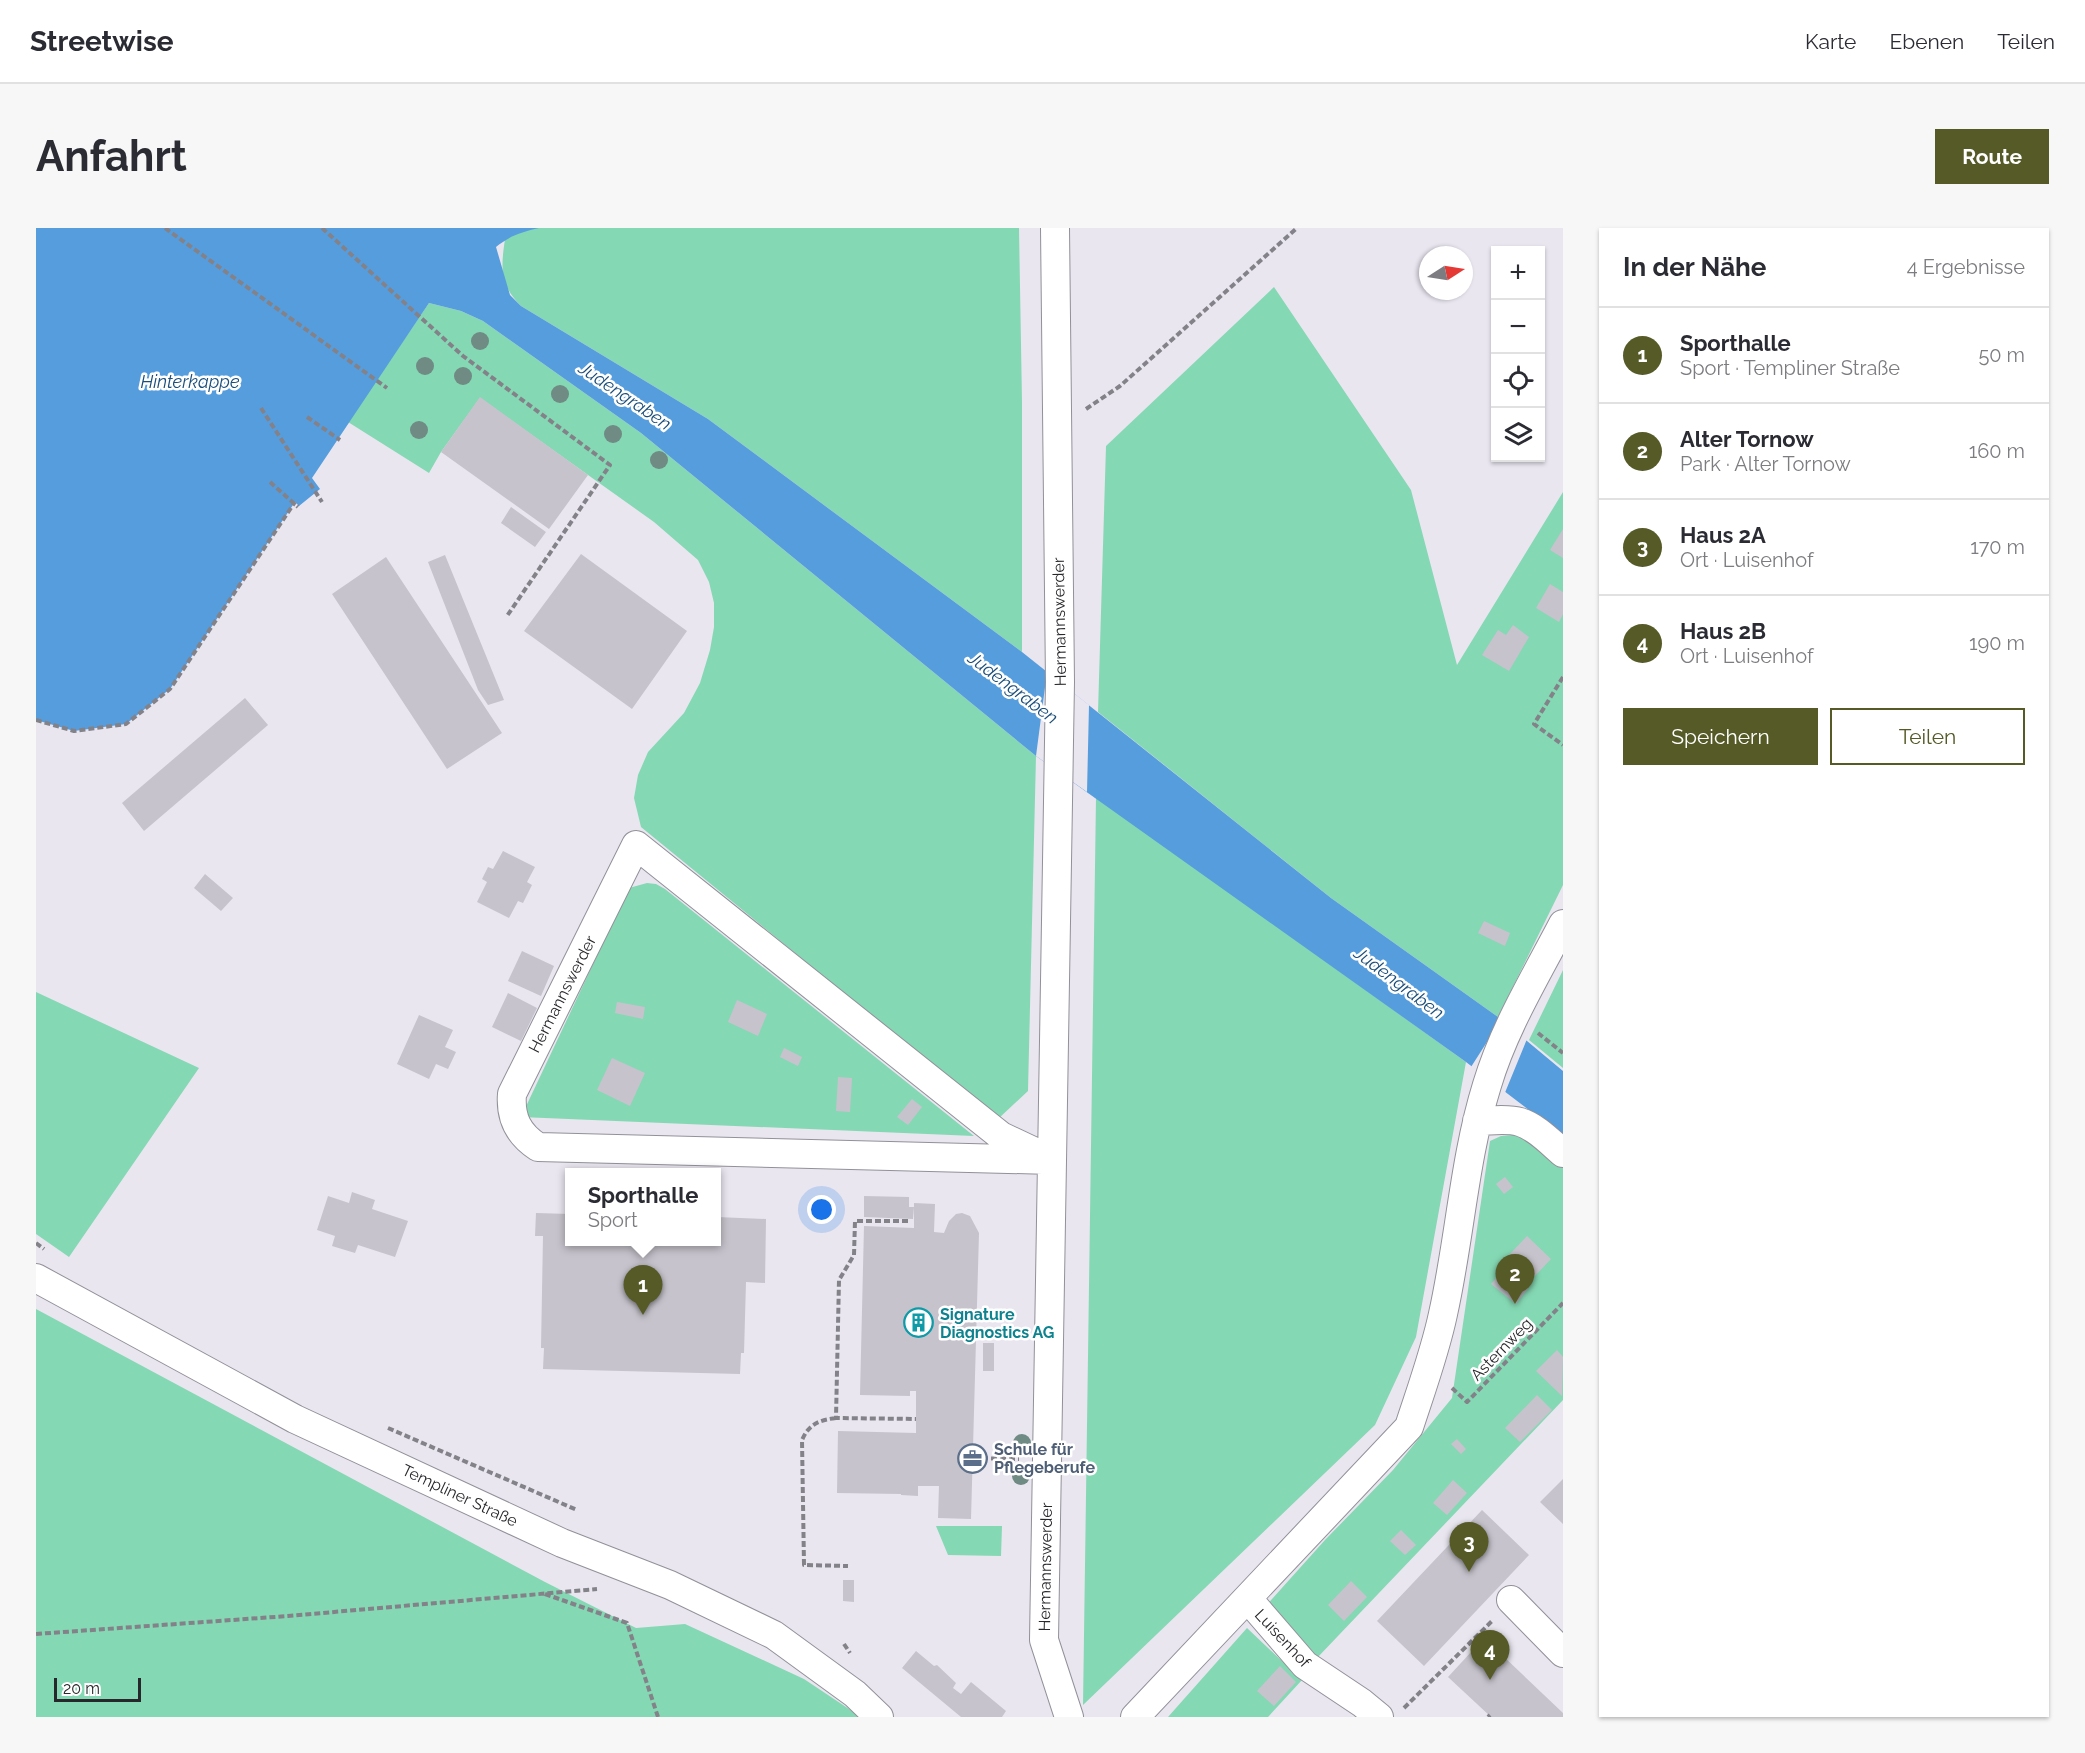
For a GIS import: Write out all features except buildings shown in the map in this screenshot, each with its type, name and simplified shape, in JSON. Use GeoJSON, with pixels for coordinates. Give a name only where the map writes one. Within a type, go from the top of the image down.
{"type":"FeatureCollection","features":[{"type":"Feature","properties":{"kind":"street","name":"Hermannswerder"},"geometry":{"type":"LineString","coordinates":[[1055,228],[1060,682],[1044,1640],[1069,1717]]}},
{"type":"Feature","properties":{"kind":"street","name":"Hermannswerder"},"geometry":{"type":"LineString","coordinates":[[636,845],[1001,1136],[1052,1160],[538,1147],[520,1132],[513,1119],[512,1094],[636,845]]}},
{"type":"Feature","properties":{"kind":"street"},"geometry":{"type":"LineString","coordinates":[[1136,1717],[1409,1427],[1443,1314],[1477,1121],[1488,1082],[1510,1026],[1563,924]]}},
{"type":"Feature","properties":{"kind":"street"},"geometry":{"type":"LineString","coordinates":[[1477,1121],[1519,1122],[1532,1128],[1563,1153]]}},
{"type":"Feature","properties":{"kind":"street","name":"Templiner Straße"},"geometry":{"type":"LineString","coordinates":[[36,1278],[295,1419],[562,1543],[670,1585],[774,1635],[855,1694],[879,1717]]}},
{"type":"Feature","properties":{"kind":"street","name":"Luisenhof"},"geometry":{"type":"LineString","coordinates":[[1248,1599],[1305,1665],[1362,1703],[1391,1713]]}},
{"type":"Feature","properties":{"kind":"street"},"geometry":{"type":"LineString","coordinates":[[1511,1600],[1563,1653]]}},
{"type":"Feature","properties":{"kind":"path"},"geometry":{"type":"LineString","coordinates":[[165,228],[387,388]]}},
{"type":"Feature","properties":{"kind":"path"},"geometry":{"type":"LineString","coordinates":[[322,228],[463,356],[610,465],[507,616]]}},
{"type":"Feature","properties":{"kind":"path"},"geometry":{"type":"LineString","coordinates":[[1057,434],[1080,413],[1120,386],[1297,228]]}},
{"type":"Feature","properties":{"kind":"path"},"geometry":{"type":"LineString","coordinates":[[261,408],[322,502]]}},
{"type":"Feature","properties":{"kind":"path"},"geometry":{"type":"LineString","coordinates":[[307,417],[340,440]]}},
{"type":"Feature","properties":{"kind":"path"},"geometry":{"type":"LineString","coordinates":[[36,720],[74,731],[126,724],[170,689],[296,504],[270,482]]}},
{"type":"Feature","properties":{"kind":"path"},"geometry":{"type":"LineString","coordinates":[[1563,677],[1534,724],[1563,745]]}},
{"type":"Feature","properties":{"kind":"path"},"geometry":{"type":"LineString","coordinates":[[1544,1037],[1563,1053]]}},
{"type":"Feature","properties":{"kind":"path"},"geometry":{"type":"LineString","coordinates":[[836,1418],[839,1280],[854,1255],[855,1221],[908,1221]]}},
{"type":"Feature","properties":{"kind":"path"},"geometry":{"type":"LineString","coordinates":[[36,1243],[46,1250]]}},
{"type":"Feature","properties":{"kind":"path","name":"Asternweg"},"geometry":{"type":"LineString","coordinates":[[1428,1368],[1467,1402],[1563,1303]]}},
{"type":"Feature","properties":{"kind":"path"},"geometry":{"type":"LineString","coordinates":[[848,1566],[804,1565],[802,1440],[805,1433],[815,1422],[822,1419],[916,1419]]}},
{"type":"Feature","properties":{"kind":"path"},"geometry":{"type":"LineString","coordinates":[[381,1424],[577,1510]]}},
{"type":"Feature","properties":{"kind":"path"},"geometry":{"type":"LineString","coordinates":[[973,1458],[1047,1460]]}},
{"type":"Feature","properties":{"kind":"path"},"geometry":{"type":"LineString","coordinates":[[36,1634],[288,1616],[542,1593],[627,1623],[658,1717]]}},
{"type":"Feature","properties":{"kind":"path"},"geometry":{"type":"LineString","coordinates":[[1391,1713],[1489,1625],[1511,1600]]}},
{"type":"Feature","properties":{"kind":"green space"},"geometry":{"type":"Polygon","coordinates":[[[491,228],[1019,228],[1022,652],[708,419],[521,306],[509,290],[503,275],[505,239],[491,228]]]}},
{"type":"Feature","properties":{"kind":"green space"},"geometry":{"type":"Polygon","coordinates":[[[1274,287],[1411,490],[1457,665],[1563,492],[1563,885],[1498,1017],[1331,898],[1098,712],[1106,446],[1274,287]]]}},
{"type":"Feature","properties":{"kind":"green space"},"geometry":{"type":"Polygon","coordinates":[[[429,303],[461,311],[483,321],[641,433],[1036,756],[1028,1091],[998,1119],[641,827],[634,798],[638,775],[648,752],[684,713],[700,683],[710,650],[714,627],[714,603],[709,582],[698,560],[654,522],[480,398],[441,452],[429,473],[348,422],[429,303]]]}},
{"type":"Feature","properties":{"kind":"green space"},"geometry":{"type":"Polygon","coordinates":[[[1096,797],[1466,1062],[1416,1337],[1375,1425],[1083,1705],[1096,797]]]}},
{"type":"Feature","properties":{"kind":"green space"},"geometry":{"type":"Polygon","coordinates":[[[647,883],[656,884],[665,889],[974,1136],[521,1117],[629,888],[647,883]]]}},
{"type":"Feature","properties":{"kind":"green space"},"geometry":{"type":"Polygon","coordinates":[[[1563,970],[1563,1068],[1529,1040],[1563,970]]]}},
{"type":"Feature","properties":{"kind":"green space"},"geometry":{"type":"Polygon","coordinates":[[[36,992],[199,1068],[69,1257],[36,1234],[36,992]]]}},
{"type":"Feature","properties":{"kind":"green space"},"geometry":{"type":"Polygon","coordinates":[[[1501,1136],[1525,1136],[1563,1166],[1563,1400],[1317,1658],[1264,1608],[1325,1540],[1393,1470],[1452,1398],[1490,1141],[1501,1136]]]}},
{"type":"Feature","properties":{"kind":"green space"},"geometry":{"type":"Polygon","coordinates":[[[36,1309],[545,1582],[636,1628],[685,1624],[804,1679],[861,1717],[36,1717],[36,1309]]]}},
{"type":"Feature","properties":{"kind":"green space"},"geometry":{"type":"Polygon","coordinates":[[[936,1526],[1002,1526],[1001,1556],[948,1555],[936,1526]]]}},
{"type":"Feature","properties":{"kind":"green space"},"geometry":{"type":"Polygon","coordinates":[[[1247,1628],[1302,1680],[1268,1717],[1168,1717],[1247,1628]]]}},
{"type":"Feature","properties":{"kind":"water","name":"Hinterkappe"},"geometry":{"type":"Polygon","coordinates":[[[36,228],[539,228],[516,235],[496,247],[510,295],[521,306],[708,419],[1022,652],[1331,898],[1498,1017],[1563,1071],[1563,1136],[1466,1062],[1036,756],[641,433],[483,321],[461,311],[429,303],[312,478],[320,489],[299,506],[295,502],[170,689],[126,724],[74,731],[36,720],[36,228]]]}},
{"type":"Feature","properties":{"kind":"pier"},"geometry":{"type":"Polygon","coordinates":[[[1047,672],[1089,705],[1087,792],[1036,756],[1047,672]]]}},
{"type":"Feature","properties":{"kind":"pier"},"geometry":{"type":"Polygon","coordinates":[[[1501,1020],[1527,1039],[1504,1095],[1471,1067],[1501,1020]]]}},
{"type":"Feature","properties":{"kind":"place","name":"Alter Tornow"},"geometry":{"type":"Point","coordinates":[1515,1304]}},
{"type":"Feature","properties":{"kind":"place","name":"Sporthalle"},"geometry":{"type":"Point","coordinates":[643,1315]}},
{"type":"Feature","properties":{"kind":"place","name":"Signature Diagnostics AG"},"geometry":{"type":"Point","coordinates":[919,1323]}},
{"type":"Feature","properties":{"kind":"place","name":"Schule für Pflegeberufe"},"geometry":{"type":"Point","coordinates":[973,1458]}},
{"type":"Feature","properties":{"kind":"place","name":"Haus 2A"},"geometry":{"type":"Point","coordinates":[1469,1572]}},
{"type":"Feature","properties":{"kind":"place","name":"Haus 2B"},"geometry":{"type":"Point","coordinates":[1490,1680]}},
{"type":"Feature","properties":{"kind":"water label","name":"Judengraben"},"geometry":{"type":"Point","coordinates":[625,396]}},
{"type":"Feature","properties":{"kind":"water label","name":"Judengraben"},"geometry":{"type":"Point","coordinates":[1013,688]}},
{"type":"Feature","properties":{"kind":"water label","name":"Judengraben"},"geometry":{"type":"Point","coordinates":[1399,983]}}]}
